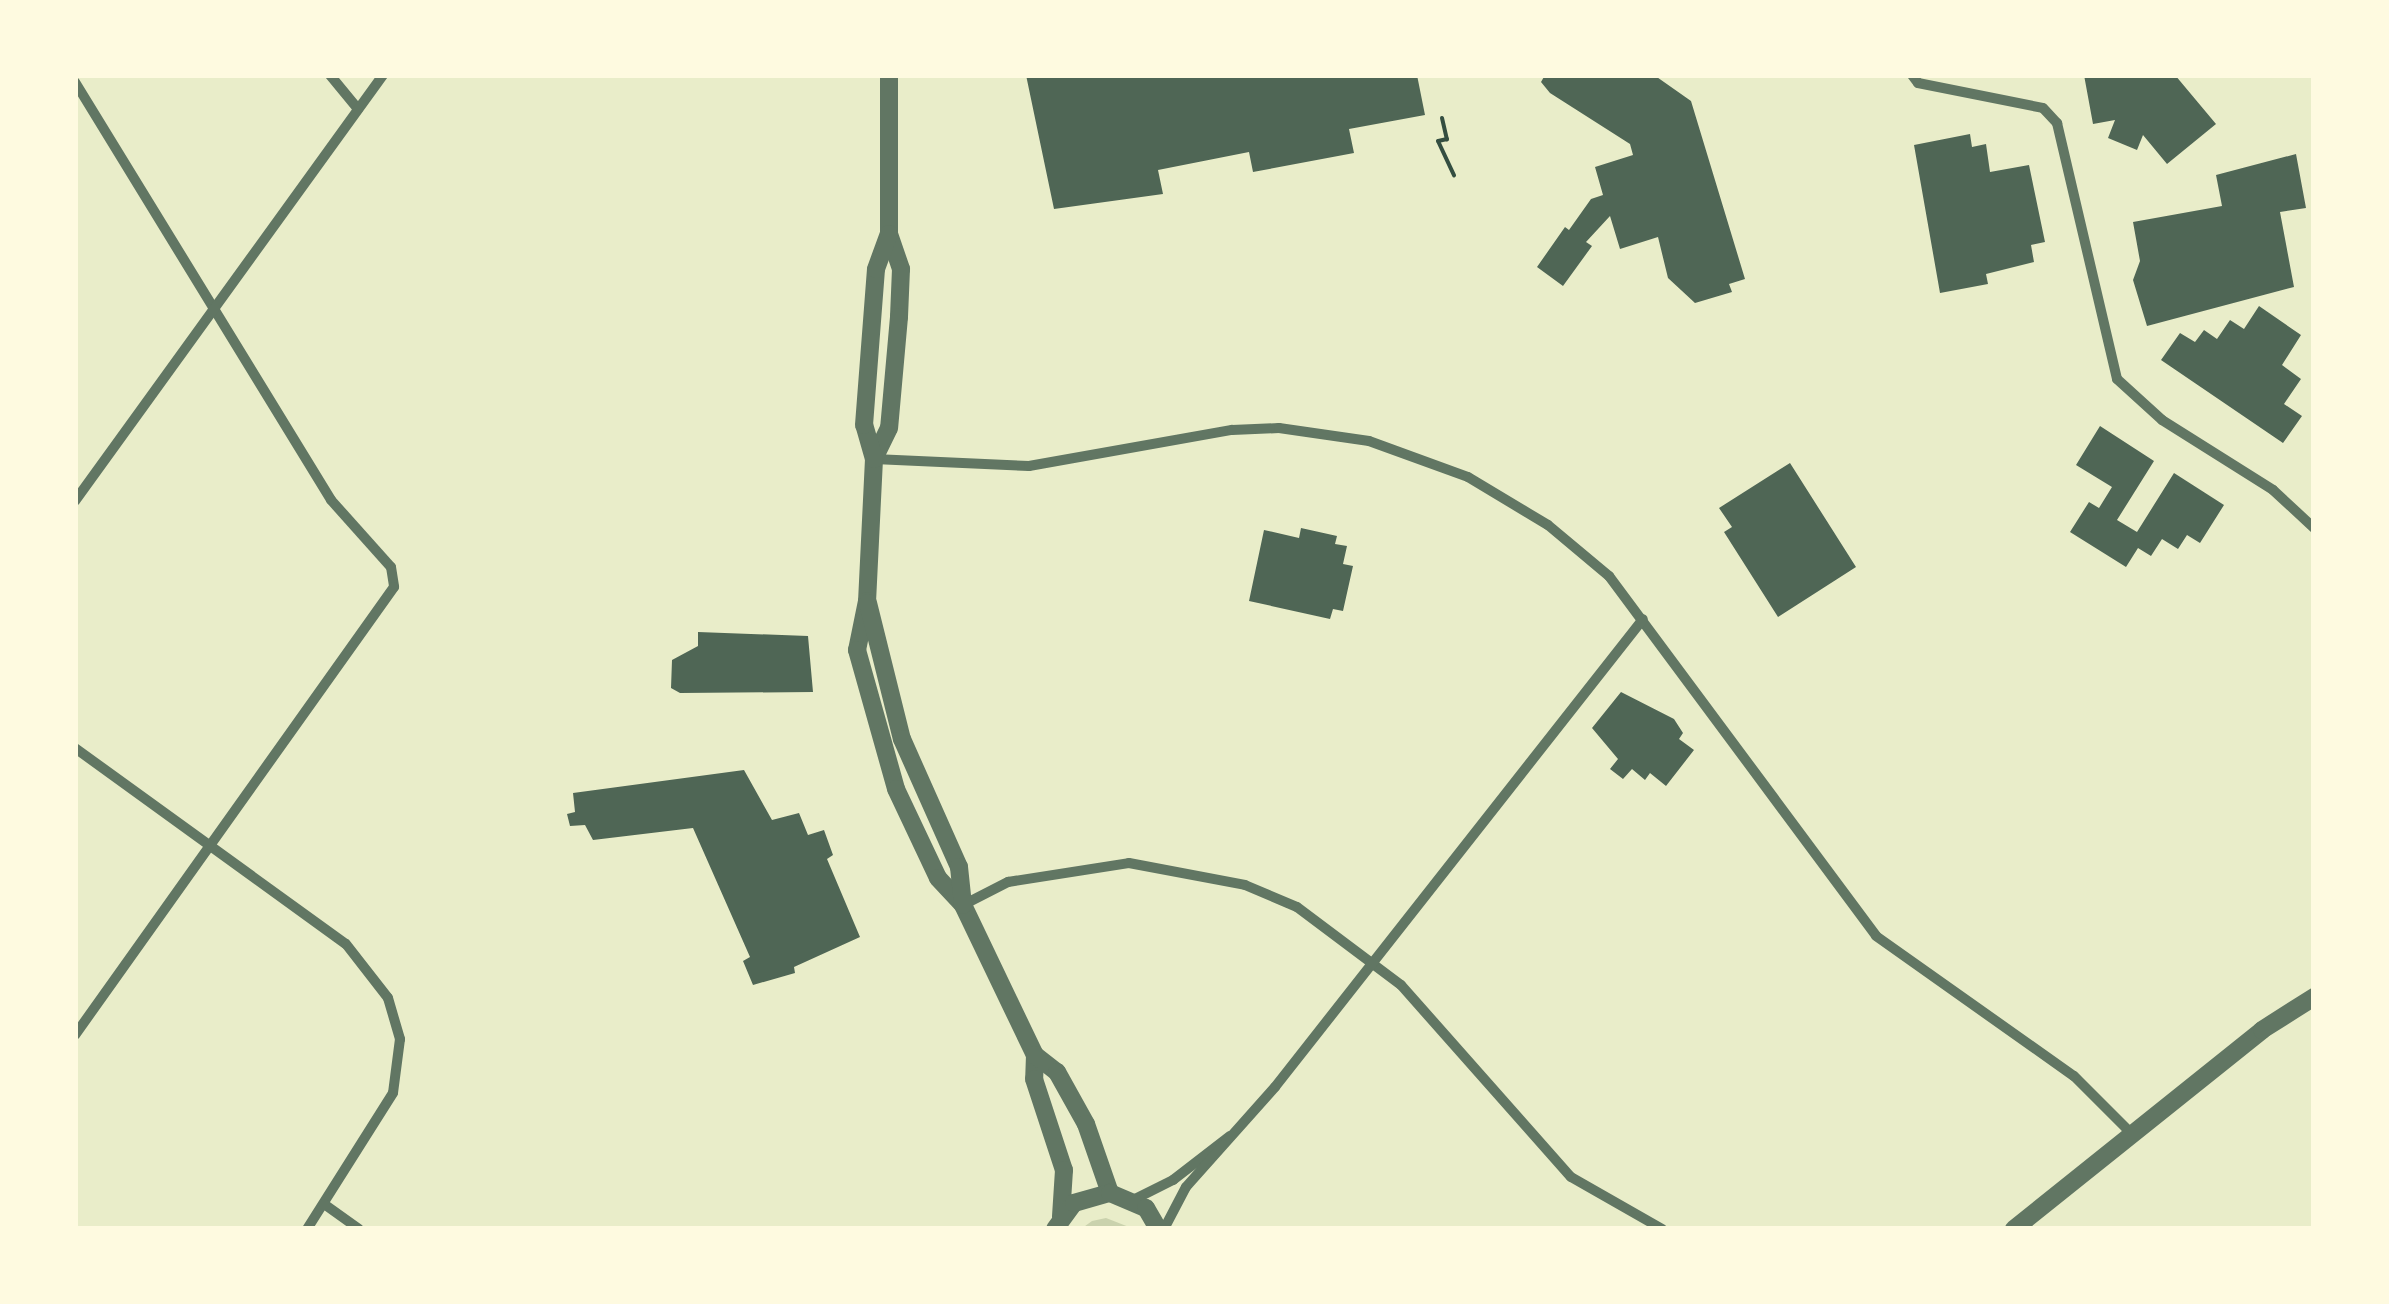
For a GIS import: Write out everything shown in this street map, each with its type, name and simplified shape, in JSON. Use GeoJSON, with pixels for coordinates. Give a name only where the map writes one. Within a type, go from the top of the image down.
{"type":"FeatureCollection","features":[{"type":"Feature","properties":{"kind":"street"},"geometry":{"type":"LineString","coordinates":[[330,75],[358,109]]}},
{"type":"Feature","properties":{"kind":"street"},"geometry":{"type":"LineString","coordinates":[[75,500],[383,75]]}},
{"type":"Feature","properties":{"kind":"street"},"geometry":{"type":"LineString","coordinates":[[874,460],[888,428],[900,317],[901,269],[889,234],[889,75]]}},
{"type":"Feature","properties":{"kind":"street"},"geometry":{"type":"LineString","coordinates":[[1912,75],[1918,83],[2043,108],[2057,123],[2116,379],[2162,420],[2273,490],[2314,528]]}},
{"type":"Feature","properties":{"kind":"street"},"geometry":{"type":"LineString","coordinates":[[75,82],[217,304],[331,500],[391,567],[394,588],[75,1034]]}},
{"type":"Feature","properties":{"kind":"street"},"geometry":{"type":"LineString","coordinates":[[889,234],[876,268],[864,425],[874,460],[867,600],[857,650],[878,742],[924,852],[963,905],[1035,1056],[1034,1080],[1064,1170],[1058,1223]]}},
{"type":"Feature","properties":{"kind":"street"},"geometry":{"type":"LineString","coordinates":[[874,460],[1029,466],[1264,429],[1369,441],[1468,477],[1548,525],[1609,576],[1855,914],[1904,959],[2074,1076],[2133,1135]]}},
{"type":"Feature","properties":{"kind":"street"},"geometry":{"type":"LineString","coordinates":[[1058,1223],[1091,1195],[1110,1193],[1133,1200],[1161,1229],[1186,1188],[1374,962],[1643,619]]}},
{"type":"Feature","properties":{"kind":"street"},"geometry":{"type":"LineString","coordinates":[[75,748],[357,954],[394,1012],[401,1052],[393,1092],[306,1229]]}},
{"type":"Feature","properties":{"kind":"street"},"geometry":{"type":"LineString","coordinates":[[963,905],[1008,882],[1128,863],[1245,884],[1296,907],[1374,962],[1571,1177],[1662,1229]]}},
{"type":"Feature","properties":{"kind":"street"},"geometry":{"type":"LineString","coordinates":[[2014,1229],[2262,1030],[2314,997]]}},
{"type":"Feature","properties":{"kind":"street"},"geometry":{"type":"LineString","coordinates":[[1035,1056],[1058,1072],[1086,1124],[1110,1193]]}},
{"type":"Feature","properties":{"kind":"street"},"geometry":{"type":"LineString","coordinates":[[1133,1200],[1173,1180],[1231,1136]]}},
{"type":"Feature","properties":{"kind":"street"},"geometry":{"type":"LineString","coordinates":[[324,1204],[358,1229]]}},
{"type":"Feature","properties":{"kind":"path"},"geometry":{"type":"LineString","coordinates":[[1442,118],[1447,139],[1438,141],[1454,176]]}},
{"type":"Feature","properties":{"kind":"green space"},"geometry":{"type":"Polygon","coordinates":[[[1106,1218],[1129,1227],[1081,1229],[1092,1221],[1106,1218]]]}},
{"type":"Feature","properties":{"kind":"building"},"geometry":{"type":"Polygon","coordinates":[[[1026,75],[1417,75],[1425,115],[1349,129],[1354,153],[1253,172],[1249,152],[1158,170],[1163,194],[1054,209],[1026,75]]]}},
{"type":"Feature","properties":{"kind":"building"},"geometry":{"type":"Polygon","coordinates":[[[1545,75],[1654,75],[1691,101],[1745,279],[1729,284],[1732,292],[1695,303],[1668,278],[1658,237],[1620,249],[1610,216],[1586,242],[1592,246],[1563,286],[1537,267],[1565,227],[1569,230],[1591,199],[1603,195],[1595,167],[1633,155],[1630,144],[1550,93],[1541,82],[1545,75]]]}},
{"type":"Feature","properties":{"kind":"building"},"geometry":{"type":"Polygon","coordinates":[[[2084,75],[2175,75],[2216,124],[2167,164],[2143,135],[2137,150],[2108,138],[2115,120],[2093,124],[2084,75]]]}},
{"type":"Feature","properties":{"kind":"building"},"geometry":{"type":"Polygon","coordinates":[[[1970,134],[1972,147],[1986,144],[1990,172],[2029,165],[2045,242],[2031,245],[2034,262],[1986,274],[1988,284],[1940,293],[1914,145],[1970,134]]]}},
{"type":"Feature","properties":{"kind":"building"},"geometry":{"type":"Polygon","coordinates":[[[2296,154],[2306,208],[2280,212],[2294,287],[2147,326],[2133,280],[2140,261],[2133,222],[2222,206],[2216,175],[2296,154]]]}},
{"type":"Feature","properties":{"kind":"building"},"geometry":{"type":"Polygon","coordinates":[[[2259,306],[2301,335],[2282,365],[2301,379],[2284,404],[2302,416],[2283,443],[2161,360],[2180,333],[2195,342],[2204,330],[2217,339],[2230,320],[2244,329],[2259,306]]]}},
{"type":"Feature","properties":{"kind":"building"},"geometry":{"type":"Polygon","coordinates":[[[2100,426],[2154,461],[2117,520],[2137,532],[2174,473],[2224,505],[2200,543],[2187,535],[2178,549],[2162,539],[2151,556],[2138,548],[2126,567],[2070,532],[2089,502],[2099,508],[2112,487],[2076,465],[2100,426]]]}},
{"type":"Feature","properties":{"kind":"building"},"geometry":{"type":"Polygon","coordinates":[[[1790,463],[1856,567],[1778,617],[1724,532],[1732,527],[1719,508],[1790,463]]]}},
{"type":"Feature","properties":{"kind":"building"},"geometry":{"type":"Polygon","coordinates":[[[1301,528],[1337,536],[1335,544],[1347,546],[1343,564],[1353,566],[1343,611],[1333,609],[1330,619],[1249,601],[1264,530],[1299,538],[1301,528]]]}},
{"type":"Feature","properties":{"kind":"building"},"geometry":{"type":"Polygon","coordinates":[[[698,632],[808,636],[813,692],[680,693],[671,688],[672,660],[698,646],[698,632]]]}},
{"type":"Feature","properties":{"kind":"building"},"geometry":{"type":"Polygon","coordinates":[[[1621,692],[1674,719],[1683,733],[1679,739],[1694,750],[1666,786],[1650,773],[1645,780],[1632,769],[1623,779],[1610,769],[1618,759],[1592,728],[1621,692]]]}},
{"type":"Feature","properties":{"kind":"building"},"geometry":{"type":"Polygon","coordinates":[[[744,770],[772,820],[799,813],[808,835],[824,830],[833,855],[827,859],[860,937],[794,967],[795,973],[753,985],[743,961],[750,957],[693,828],[593,840],[585,825],[570,826],[567,814],[575,812],[573,793],[744,770]]]}}]}
